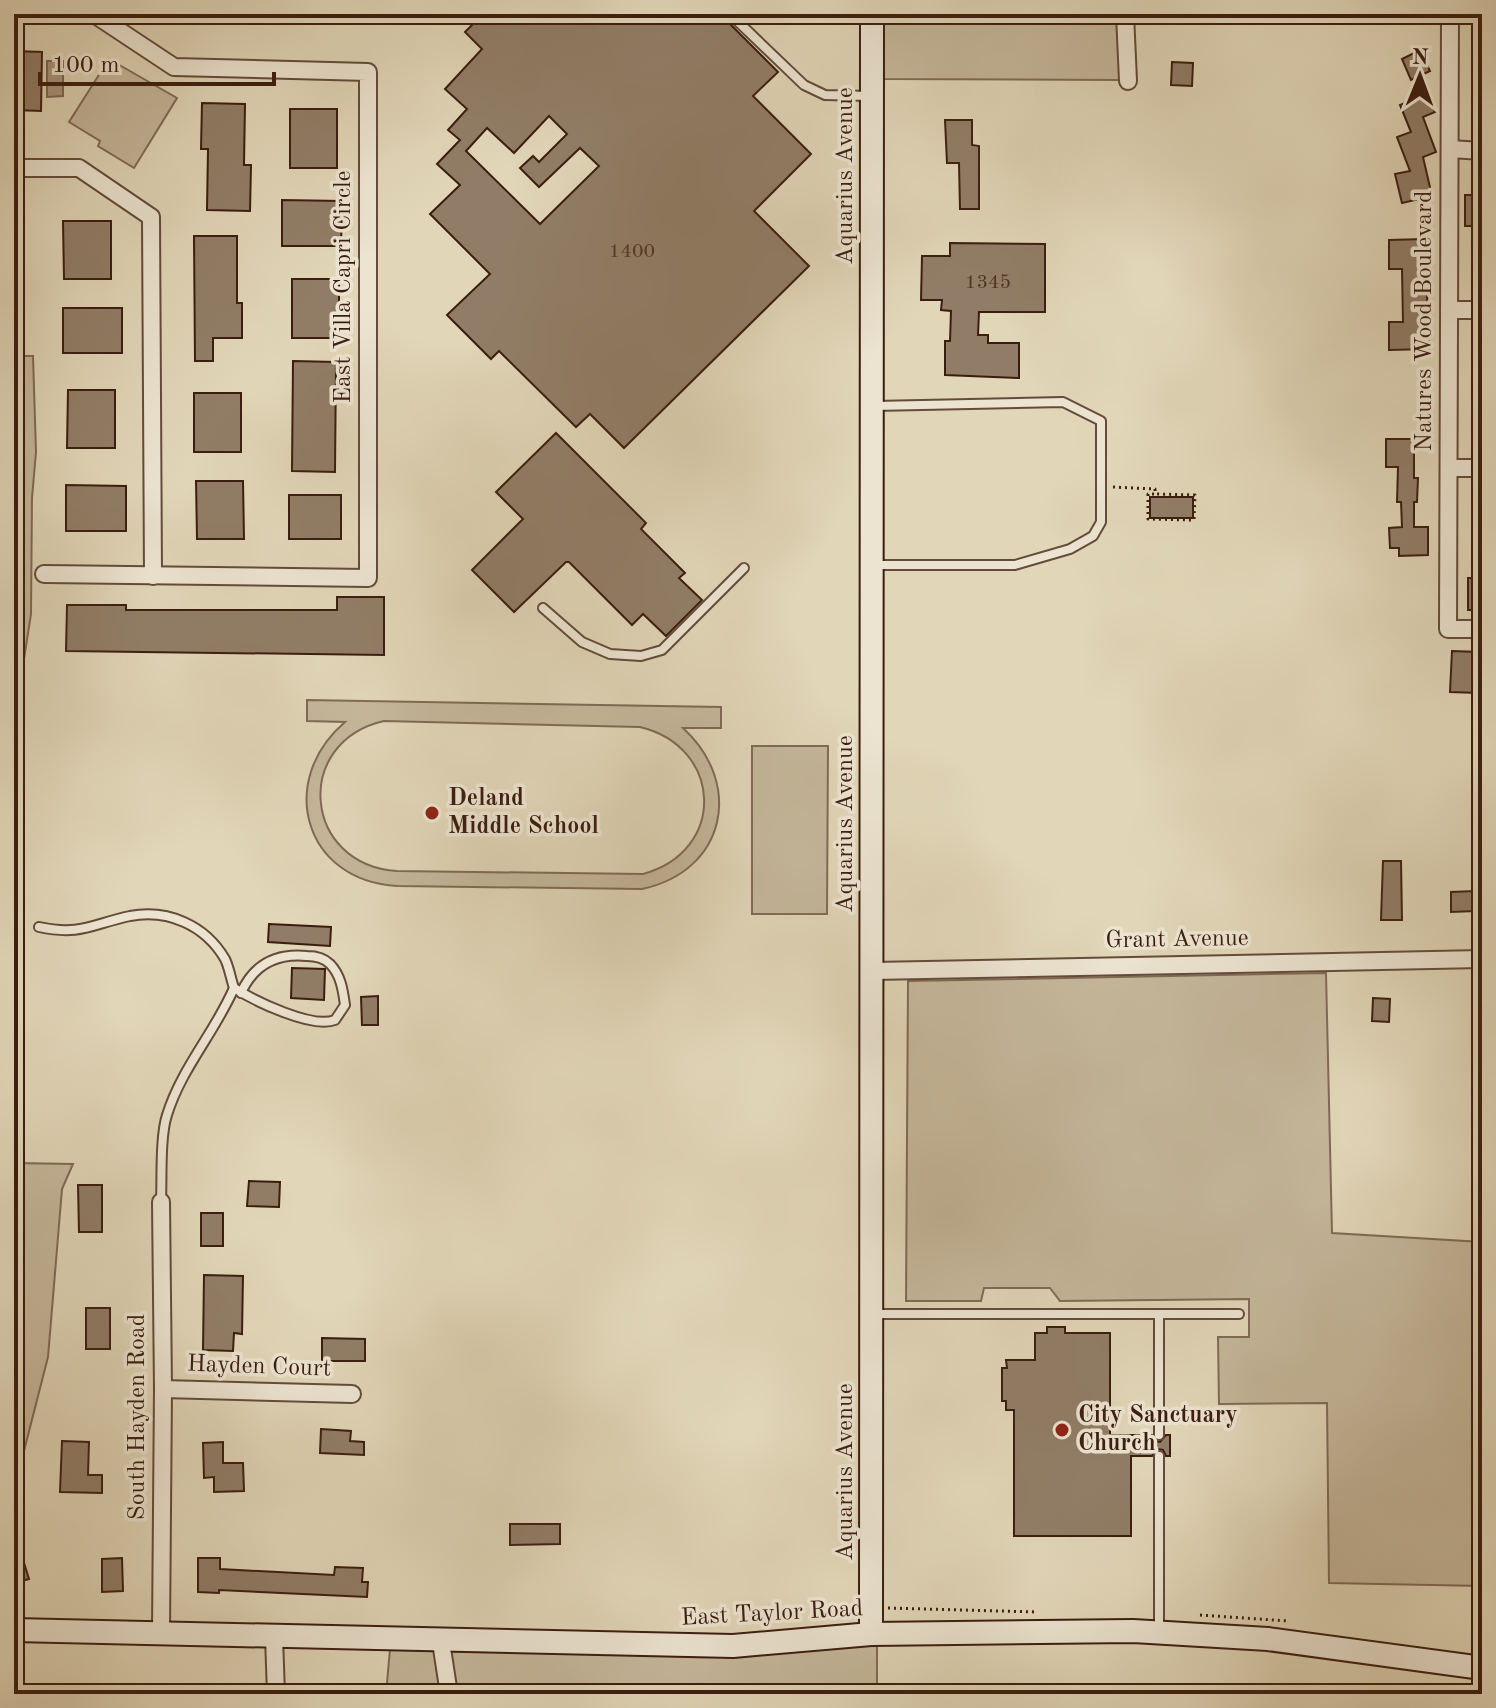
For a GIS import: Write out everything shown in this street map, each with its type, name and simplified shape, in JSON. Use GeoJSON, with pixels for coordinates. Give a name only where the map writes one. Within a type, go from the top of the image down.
{"type":"FeatureCollection","features":[{"type":"Feature","properties":{"kind":"street","name":"East Villa Capri Circle"},"geometry":{"type":"LineString","coordinates":[[44,574],[368,578],[368,72],[174,67],[94,14]]}},
{"type":"Feature","properties":{"kind":"street","name":"Aquarius Avenue"},"geometry":{"type":"LineString","coordinates":[[871,1634],[872,14]]}},
{"type":"Feature","properties":{"kind":"street"},"geometry":{"type":"LineString","coordinates":[[1125,14],[1128,81]]}},
{"type":"Feature","properties":{"kind":"street","name":"Natures Wood Boulevard"},"geometry":{"type":"LineString","coordinates":[[1450,14],[1448,629],[1482,629]]}},
{"type":"Feature","properties":{"kind":"street"},"geometry":{"type":"LineString","coordinates":[[1450,149],[1482,151]]}},
{"type":"Feature","properties":{"kind":"street"},"geometry":{"type":"LineString","coordinates":[[14,168],[79,168],[151,217],[153,576]]}},
{"type":"Feature","properties":{"kind":"street"},"geometry":{"type":"LineString","coordinates":[[1449,310],[1482,310]]}},
{"type":"Feature","properties":{"kind":"street"},"geometry":{"type":"LineString","coordinates":[[1449,468],[1482,468]]}},
{"type":"Feature","properties":{"kind":"street","name":"Grant Avenue"},"geometry":{"type":"LineString","coordinates":[[873,971],[1482,959]]}},
{"type":"Feature","properties":{"kind":"street","name":"South Hayden Road"},"geometry":{"type":"LineString","coordinates":[[161,1202],[161,1632]]}},
{"type":"Feature","properties":{"kind":"street","name":"Hayden Court"},"geometry":{"type":"LineString","coordinates":[[163,1389],[352,1394]]}},
{"type":"Feature","properties":{"kind":"street","name":"East Taylor Road"},"geometry":{"type":"LineString","coordinates":[[14,1630],[441,1642],[733,1646],[871,1634],[1159,1631],[1268,1639],[1482,1668]]}},
{"type":"Feature","properties":{"kind":"street"},"geometry":{"type":"LineString","coordinates":[[274,1637],[276,1694]]}},
{"type":"Feature","properties":{"kind":"street"},"geometry":{"type":"LineString","coordinates":[[441,1642],[449,1694]]}},
{"type":"Feature","properties":{"kind":"lane"},"geometry":{"type":"LineString","coordinates":[[730,14],[804,85],[825,95],[872,96]]}},
{"type":"Feature","properties":{"kind":"lane"},"geometry":{"type":"LineString","coordinates":[[872,406],[1063,402],[1101,421],[1102,487],[1101,522],[1093,536],[1070,549],[1015,565],[872,565]]}},
{"type":"Feature","properties":{"kind":"lane"},"geometry":{"type":"LineString","coordinates":[[543,608],[582,642],[610,654],[641,656],[662,650],[744,568]]}},
{"type":"Feature","properties":{"kind":"lane"},"geometry":{"type":"LineString","coordinates":[[39,927],[58,931],[88,929],[129,916],[158,913],[176,918],[199,928],[225,959],[238,990],[303,1020],[320,1024],[335,1020],[345,1005],[337,974],[329,963],[317,957],[290,954],[273,959],[248,977],[238,990],[181,1081],[165,1117],[161,1202]]}},
{"type":"Feature","properties":{"kind":"lane"},"geometry":{"type":"LineString","coordinates":[[872,1314],[1239,1314]]}},
{"type":"Feature","properties":{"kind":"lane"},"geometry":{"type":"LineString","coordinates":[[1159,1314],[1159,1435]]}},
{"type":"Feature","properties":{"kind":"lane"},"geometry":{"type":"LineString","coordinates":[[1159,1456],[1159,1631]]}},
{"type":"Feature","properties":{"kind":"path"},"geometry":{"type":"LineString","coordinates":[[1102,487],[1155,489],[1155,494]]}},
{"type":"Feature","properties":{"kind":"path"},"geometry":{"type":"LineString","coordinates":[[1148,494],[1155,494],[1195,495],[1194,520],[1148,519],[1148,494]]}},
{"type":"Feature","properties":{"kind":"path"},"geometry":{"type":"LineString","coordinates":[[884,1608],[1050,1612]]}},
{"type":"Feature","properties":{"kind":"shaded area"},"geometry":{"type":"Polygon","coordinates":[[[883,14],[1117,14],[1120,80],[883,79],[883,14]]]}},
{"type":"Feature","properties":{"kind":"shaded area"},"geometry":{"type":"Polygon","coordinates":[[[109,59],[177,98],[134,168],[98,146],[100,141],[69,122],[109,59]]]}},
{"type":"Feature","properties":{"kind":"shaded area"},"geometry":{"type":"Polygon","coordinates":[[[47,61],[63,61],[63,96],[47,97],[47,61]]]}},
{"type":"Feature","properties":{"kind":"shaded area"},"geometry":{"type":"Polygon","coordinates":[[[14,356],[33,356],[36,452],[32,498],[31,614],[22,672],[14,672],[14,356]]]}},
{"type":"Feature","properties":{"kind":"shaded area"},"geometry":{"type":"Polygon","coordinates":[[[307,700],[721,707],[721,728],[683,728],[702,750],[714,774],[719,799],[717,823],[708,845],[692,864],[670,879],[642,889],[397,886],[365,880],[340,867],[321,847],[310,824],[307,798],[311,772],[324,746],[345,722],[307,721],[307,700]],[[384,721],[354,733],[334,752],[323,776],[321,802],[327,826],[342,848],[366,864],[397,871],[643,874],[670,862],[690,844],[701,823],[704,799],[700,776],[687,755],[667,738],[640,727],[384,721]]]}},
{"type":"Feature","properties":{"kind":"shaded area"},"geometry":{"type":"Polygon","coordinates":[[[752,746],[828,746],[827,914],[752,914],[752,746]]]}},
{"type":"Feature","properties":{"kind":"shaded area"},"geometry":{"type":"Polygon","coordinates":[[[1326,973],[1332,1233],[1482,1242],[1482,1586],[1329,1583],[1327,1403],[1219,1404],[1218,1337],[1249,1337],[1249,1299],[1060,1301],[1050,1288],[984,1288],[981,1301],[906,1301],[908,981],[1326,973]]]}},
{"type":"Feature","properties":{"kind":"shaded area"},"geometry":{"type":"Polygon","coordinates":[[[14,1163],[73,1164],[62,1189],[48,1357],[14,1490],[14,1163]]]}},
{"type":"Feature","properties":{"kind":"shaded area"},"geometry":{"type":"Polygon","coordinates":[[[877,1643],[877,1694],[457,1694],[450,1651],[764,1654],[877,1643]]]}},
{"type":"Feature","properties":{"kind":"shaded area"},"geometry":{"type":"Polygon","coordinates":[[[390,1649],[434,1650],[441,1694],[386,1694],[390,1649]]]}},
{"type":"Feature","properties":{"kind":"building"},"geometry":{"type":"Polygon","coordinates":[[[483,14],[720,14],[778,72],[753,96],[811,154],[754,211],[809,266],[624,448],[590,414],[576,427],[499,351],[491,359],[447,315],[490,274],[430,214],[460,185],[437,164],[460,140],[448,130],[467,109],[445,89],[482,49],[465,32],[483,14]],[[549,116],[514,153],[487,128],[466,151],[540,224],[599,166],[580,148],[539,187],[520,168],[533,156],[539,162],[567,134],[549,116]]]}},
{"type":"Feature","properties":{"kind":"building"},"geometry":{"type":"Polygon","coordinates":[[[1420,50],[1430,71],[1411,80],[1402,59],[1420,50]]]}},
{"type":"Feature","properties":{"kind":"building"},"geometry":{"type":"Polygon","coordinates":[[[14,51],[42,52],[41,111],[14,110],[14,51]]]}},
{"type":"Feature","properties":{"kind":"building"},"geometry":{"type":"Polygon","coordinates":[[[1172,62],[1193,63],[1192,86],[1171,85],[1172,62]]]}},
{"type":"Feature","properties":{"kind":"building"},"geometry":{"type":"Polygon","coordinates":[[[1427,94],[1435,112],[1423,117],[1436,152],[1423,157],[1432,196],[1402,203],[1395,174],[1410,171],[1397,137],[1411,132],[1400,105],[1427,94]]]}},
{"type":"Feature","properties":{"kind":"building"},"geometry":{"type":"Polygon","coordinates":[[[202,103],[245,104],[244,165],[251,165],[250,211],[207,210],[208,149],[201,149],[202,103]]]}},
{"type":"Feature","properties":{"kind":"building"},"geometry":{"type":"Polygon","coordinates":[[[290,109],[337,109],[337,168],[290,168],[290,109]]]}},
{"type":"Feature","properties":{"kind":"building"},"geometry":{"type":"Polygon","coordinates":[[[945,120],[972,120],[972,145],[979,146],[979,209],[960,209],[959,163],[947,163],[945,120]]]}},
{"type":"Feature","properties":{"kind":"building"},"geometry":{"type":"Polygon","coordinates":[[[1465,195],[1482,195],[1482,226],[1465,226],[1465,195]]]}},
{"type":"Feature","properties":{"kind":"building"},"geometry":{"type":"Polygon","coordinates":[[[282,200],[342,201],[341,246],[282,246],[282,200]]]}},
{"type":"Feature","properties":{"kind":"building"},"geometry":{"type":"Polygon","coordinates":[[[63,221],[111,221],[111,279],[64,279],[63,221]]]}},
{"type":"Feature","properties":{"kind":"building"},"geometry":{"type":"Polygon","coordinates":[[[194,236],[237,236],[237,303],[242,303],[242,338],[213,338],[213,361],[195,361],[194,236]]]}},
{"type":"Feature","properties":{"kind":"building"},"geometry":{"type":"Polygon","coordinates":[[[1425,239],[1429,349],[1389,350],[1389,322],[1403,322],[1402,269],[1389,269],[1389,240],[1425,239]]]}},
{"type":"Feature","properties":{"kind":"building"},"geometry":{"type":"Polygon","coordinates":[[[950,243],[1045,244],[1045,312],[979,312],[978,335],[988,335],[988,343],[1019,343],[1019,378],[945,375],[945,341],[950,341],[951,311],[941,310],[942,300],[921,300],[922,256],[950,256],[950,243]]]}},
{"type":"Feature","properties":{"kind":"building"},"geometry":{"type":"Polygon","coordinates":[[[292,279],[339,279],[339,338],[292,338],[292,279]]]}},
{"type":"Feature","properties":{"kind":"building"},"geometry":{"type":"Polygon","coordinates":[[[63,308],[122,308],[122,353],[63,353],[63,308]]]}},
{"type":"Feature","properties":{"kind":"building"},"geometry":{"type":"Polygon","coordinates":[[[293,361],[336,362],[335,472],[292,471],[293,361]]]}},
{"type":"Feature","properties":{"kind":"building"},"geometry":{"type":"Polygon","coordinates":[[[68,390],[115,390],[115,448],[67,448],[68,390]]]}},
{"type":"Feature","properties":{"kind":"building"},"geometry":{"type":"Polygon","coordinates":[[[194,393],[241,393],[241,452],[194,452],[194,393]]]}},
{"type":"Feature","properties":{"kind":"building"},"geometry":{"type":"Polygon","coordinates":[[[556,433],[646,523],[641,529],[685,573],[679,578],[702,600],[666,636],[643,614],[632,625],[569,562],[514,612],[472,570],[523,519],[496,492],[556,433]]]}},
{"type":"Feature","properties":{"kind":"building"},"geometry":{"type":"Polygon","coordinates":[[[1386,439],[1414,439],[1414,478],[1418,478],[1414,527],[1428,527],[1428,555],[1399,556],[1399,548],[1390,548],[1389,528],[1402,527],[1401,502],[1397,502],[1398,467],[1386,467],[1386,439]]]}},
{"type":"Feature","properties":{"kind":"building"},"geometry":{"type":"Polygon","coordinates":[[[196,481],[243,481],[244,539],[197,539],[196,481]]]}},
{"type":"Feature","properties":{"kind":"building"},"geometry":{"type":"Polygon","coordinates":[[[66,485],[126,486],[126,531],[66,531],[66,485]]]}},
{"type":"Feature","properties":{"kind":"building"},"geometry":{"type":"Polygon","coordinates":[[[289,495],[341,495],[341,539],[289,539],[289,495]]]}},
{"type":"Feature","properties":{"kind":"building"},"geometry":{"type":"Polygon","coordinates":[[[1150,497],[1193,497],[1193,518],[1150,518],[1150,497]]]}},
{"type":"Feature","properties":{"kind":"building"},"geometry":{"type":"Polygon","coordinates":[[[1468,578],[1482,578],[1482,610],[1468,610],[1468,578]]]}},
{"type":"Feature","properties":{"kind":"building"},"geometry":{"type":"Polygon","coordinates":[[[337,597],[384,597],[384,655],[66,651],[67,605],[126,605],[126,610],[337,610],[337,597]]]}},
{"type":"Feature","properties":{"kind":"building"},"geometry":{"type":"Polygon","coordinates":[[[1452,651],[1480,652],[1479,693],[1450,692],[1452,651]]]}},
{"type":"Feature","properties":{"kind":"building"},"geometry":{"type":"Polygon","coordinates":[[[1383,861],[1401,861],[1402,920],[1381,920],[1383,861]]]}},
{"type":"Feature","properties":{"kind":"building"},"geometry":{"type":"Polygon","coordinates":[[[1475,891],[1475,911],[1451,912],[1451,892],[1475,891]]]}},
{"type":"Feature","properties":{"kind":"building"},"geometry":{"type":"Polygon","coordinates":[[[269,924],[331,927],[330,946],[268,942],[269,924]]]}},
{"type":"Feature","properties":{"kind":"building"},"geometry":{"type":"Polygon","coordinates":[[[292,968],[325,969],[324,1000],[291,998],[292,968]]]}},
{"type":"Feature","properties":{"kind":"building"},"geometry":{"type":"Polygon","coordinates":[[[378,996],[378,1025],[362,1025],[361,997],[378,996]]]}},
{"type":"Feature","properties":{"kind":"building"},"geometry":{"type":"Polygon","coordinates":[[[1373,998],[1390,999],[1389,1022],[1372,1021],[1373,998]]]}},
{"type":"Feature","properties":{"kind":"building"},"geometry":{"type":"Polygon","coordinates":[[[249,1181],[280,1182],[279,1207],[247,1206],[249,1181]]]}},
{"type":"Feature","properties":{"kind":"building"},"geometry":{"type":"Polygon","coordinates":[[[78,1185],[102,1185],[102,1232],[79,1232],[78,1185]]]}},
{"type":"Feature","properties":{"kind":"building"},"geometry":{"type":"Polygon","coordinates":[[[201,1213],[223,1213],[223,1246],[201,1246],[201,1213]]]}},
{"type":"Feature","properties":{"kind":"building"},"geometry":{"type":"Polygon","coordinates":[[[204,1275],[243,1276],[242,1334],[234,1333],[233,1351],[203,1350],[204,1275]]]}},
{"type":"Feature","properties":{"kind":"building"},"geometry":{"type":"Polygon","coordinates":[[[86,1308],[110,1308],[110,1349],[86,1349],[86,1308]]]}},
{"type":"Feature","properties":{"kind":"building","name":"City Sanctuary Church"},"geometry":{"type":"Polygon","coordinates":[[[1047,1327],[1065,1327],[1065,1333],[1110,1333],[1110,1435],[1152,1435],[1155,1441],[1160,1442],[1170,1435],[1170,1456],[1158,1449],[1152,1456],[1131,1456],[1131,1536],[1014,1536],[1014,1410],[1006,1410],[1006,1401],[1002,1401],[1002,1368],[1007,1368],[1006,1360],[1035,1360],[1035,1333],[1047,1333],[1047,1327]]]}},
{"type":"Feature","properties":{"kind":"building"},"geometry":{"type":"Polygon","coordinates":[[[322,1338],[365,1339],[365,1361],[322,1361],[322,1338]]]}},
{"type":"Feature","properties":{"kind":"building"},"geometry":{"type":"Polygon","coordinates":[[[321,1429],[351,1431],[350,1441],[364,1442],[364,1455],[320,1453],[321,1429]]]}},
{"type":"Feature","properties":{"kind":"building"},"geometry":{"type":"Polygon","coordinates":[[[62,1441],[89,1442],[88,1475],[102,1475],[102,1493],[60,1492],[62,1441]]]}},
{"type":"Feature","properties":{"kind":"building"},"geometry":{"type":"Polygon","coordinates":[[[223,1442],[223,1463],[243,1463],[244,1491],[214,1492],[214,1477],[204,1478],[203,1443],[223,1442]]]}},
{"type":"Feature","properties":{"kind":"building"},"geometry":{"type":"Polygon","coordinates":[[[510,1524],[560,1524],[560,1544],[510,1545],[510,1524]]]}},
{"type":"Feature","properties":{"kind":"building"},"geometry":{"type":"Polygon","coordinates":[[[14,1540],[17,1540],[29,1579],[14,1583],[14,1540]]]}},
{"type":"Feature","properties":{"kind":"building"},"geometry":{"type":"Polygon","coordinates":[[[122,1558],[123,1591],[102,1592],[102,1559],[122,1558]]]}},
{"type":"Feature","properties":{"kind":"building"},"geometry":{"type":"Polygon","coordinates":[[[198,1558],[220,1558],[220,1569],[334,1575],[335,1567],[363,1568],[362,1582],[368,1582],[367,1597],[219,1590],[219,1593],[198,1592],[198,1558]]]}},
{"type":"Feature","properties":{"kind":"place","name":"Deland Middle School"},"geometry":{"type":"Point","coordinates":[432,813]}},
{"type":"Feature","properties":{"kind":"place","name":"City Sanctuary Church"},"geometry":{"type":"Point","coordinates":[1062,1430]}}]}
